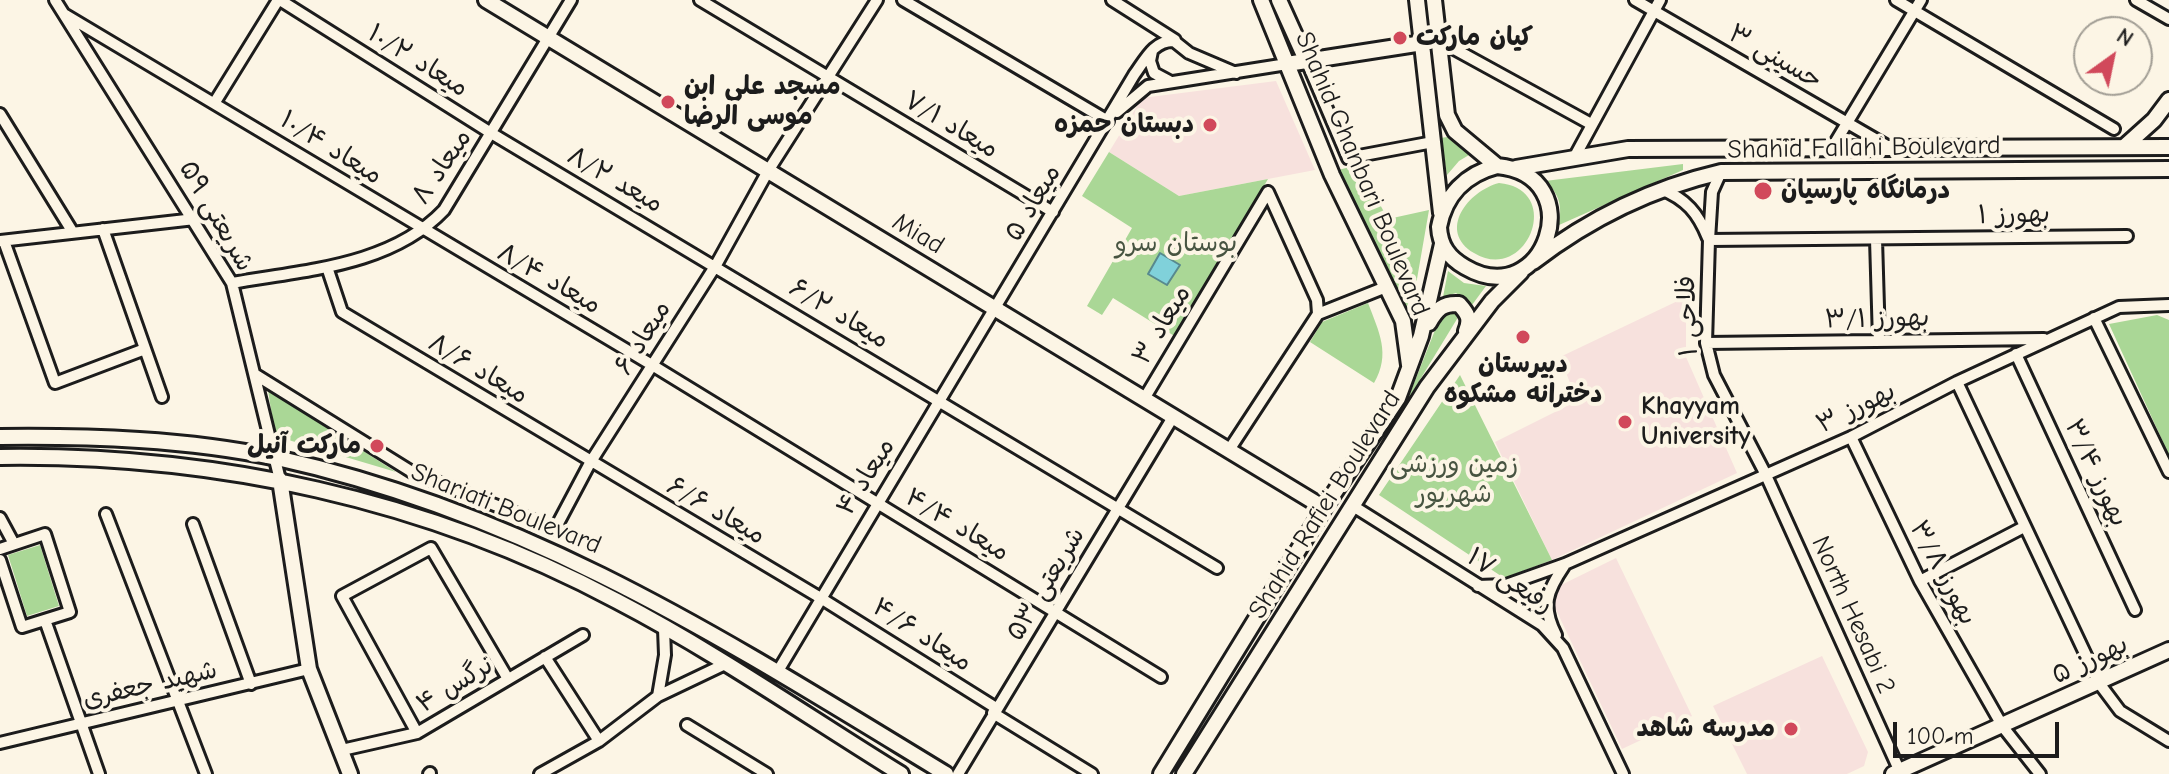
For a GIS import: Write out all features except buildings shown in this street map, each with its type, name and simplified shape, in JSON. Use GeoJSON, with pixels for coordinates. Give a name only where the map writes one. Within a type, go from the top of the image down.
{"type":"FeatureCollection","features":[{"type":"Feature","properties":{"kind":"main road","name":"Miad"},"geometry":{"type":"LineString","coordinates":[[486,0],[1324,508]]}},
{"type":"Feature","properties":{"kind":"main road","name":"Shahid Ghanbari Boulevard"},"geometry":{"type":"LineString","coordinates":[[1261,0],[1332,175],[1403,321],[1409,370]]}},
{"type":"Feature","properties":{"kind":"main road","name":"Shahid Ghanbari Boulevard"},"geometry":{"type":"LineString","coordinates":[[1279,0],[1307,62]]}},
{"type":"Feature","properties":{"kind":"main road"},"geometry":{"type":"LineString","coordinates":[[1417,0],[1441,214],[1439,227],[1448,255],[1475,273],[1494,279],[1527,267],[1547,238],[1549,201],[1540,183],[1516,168],[1497,166],[1479,171],[1465,180],[1441,214]]}},
{"type":"Feature","properties":{"kind":"main road"},"geometry":{"type":"LineString","coordinates":[[1434,0],[1447,115],[1455,131],[1497,166]]}},
{"type":"Feature","properties":{"kind":"main road"},"geometry":{"type":"LineString","coordinates":[[1287,64],[1438,40]]}},
{"type":"Feature","properties":{"kind":"main road"},"geometry":{"type":"LineString","coordinates":[[2124,147],[2154,120],[2169,100]]}},
{"type":"Feature","properties":{"kind":"main road","name":"Shahid Fallahi Boulevard"},"geometry":{"type":"LineString","coordinates":[[1516,168],[1628,149],[2169,147]]}},
{"type":"Feature","properties":{"kind":"main road","name":"Shahid Fallahi Boulevard"},"geometry":{"type":"LineString","coordinates":[[1527,267],[1571,233],[1660,189],[1721,172],[2169,169]]}},
{"type":"Feature","properties":{"kind":"main road","name":"Shahid Rafiei Boulevard"},"geometry":{"type":"LineString","coordinates":[[1161,774],[1324,508],[1398,398],[1421,336],[1442,244]]}},
{"type":"Feature","properties":{"kind":"main road","name":"Shahid Rafiei Boulevard"},"geometry":{"type":"LineString","coordinates":[[1184,774],[1427,387],[1462,339],[1527,267]]}},
{"type":"Feature","properties":{"kind":"main road"},"geometry":{"type":"LineString","coordinates":[[1421,336],[1437,309],[1448,303],[1459,304],[1468,313],[1470,322],[1462,339]]}},
{"type":"Feature","properties":{"kind":"main road","name":"Shariati Boulevard"},"geometry":{"type":"LineString","coordinates":[[0,437],[152,441],[274,458],[441,504],[613,578],[778,671],[946,774]]}},
{"type":"Feature","properties":{"kind":"main road","name":"Shariati Boulevard"},"geometry":{"type":"LineString","coordinates":[[0,457],[85,455],[165,461],[280,480],[389,507],[489,542],[619,601],[901,774]]}},
{"type":"Feature","properties":{"kind":"main road"},"geometry":{"type":"LineString","coordinates":[[280,480],[309,669],[350,774]]}},
{"type":"Feature","properties":{"kind":"main road","name":"بهورز ۵"},"geometry":{"type":"LineString","coordinates":[[1898,773],[2169,650]]}},
{"type":"Feature","properties":{"kind":"street","name":"شریعتی ۵۹"},"geometry":{"type":"LineString","coordinates":[[55,0],[195,219],[232,283],[280,480]]}},
{"type":"Feature","properties":{"kind":"street"},"geometry":{"type":"LineString","coordinates":[[215,102],[279,0]]}},
{"type":"Feature","properties":{"kind":"street","name":"میعاد ۱۰/۲"},"geometry":{"type":"LineString","coordinates":[[279,0],[491,133]]}},
{"type":"Feature","properties":{"kind":"street","name":"میعاد ۸"},"geometry":{"type":"LineString","coordinates":[[232,283],[327,267],[386,251],[424,231],[444,210],[571,0]]}},
{"type":"Feature","properties":{"kind":"street","name":"میعاد ۷/۱"},"geometry":{"type":"LineString","coordinates":[[700,0],[1053,212]]}},
{"type":"Feature","properties":{"kind":"street","name":"میعاد ۶"},"geometry":{"type":"LineString","coordinates":[[256,375],[412,472],[555,529],[590,463],[716,265],[768,171],[877,0]]}},
{"type":"Feature","properties":{"kind":"street"},"geometry":{"type":"LineString","coordinates":[[903,0],[1108,121]]}},
{"type":"Feature","properties":{"kind":"street"},"geometry":{"type":"LineString","coordinates":[[1112,0],[1180,43],[1189,53],[1236,73]]}},
{"type":"Feature","properties":{"kind":"street","name":"حسینی ۳"},"geometry":{"type":"LineString","coordinates":[[1635,0],[1894,150]]}},
{"type":"Feature","properties":{"kind":"street"},"geometry":{"type":"LineString","coordinates":[[1574,158],[1660,0]]}},
{"type":"Feature","properties":{"kind":"street"},"geometry":{"type":"LineString","coordinates":[[1896,0],[2114,129]]}},
{"type":"Feature","properties":{"kind":"street"},"geometry":{"type":"LineString","coordinates":[[1832,148],[1921,0]]}},
{"type":"Feature","properties":{"kind":"street"},"geometry":{"type":"LineString","coordinates":[[2136,0],[2169,19]]}},
{"type":"Feature","properties":{"kind":"street","name":"میعاد ۱۰/۴"},"geometry":{"type":"LineString","coordinates":[[64,14],[215,102],[424,231]]}},
{"type":"Feature","properties":{"kind":"street"},"geometry":{"type":"LineString","coordinates":[[1141,18],[1155,47],[1151,68],[1159,77],[1174,80]]}},
{"type":"Feature","properties":{"kind":"street"},"geometry":{"type":"LineString","coordinates":[[1438,40],[1591,124]]}},
{"type":"Feature","properties":{"kind":"street"},"geometry":{"type":"LineString","coordinates":[[1108,121],[1155,47],[1168,41],[1180,43]]}},
{"type":"Feature","properties":{"kind":"street"},"geometry":{"type":"LineString","coordinates":[[1174,80],[1189,66],[1189,53]]}},
{"type":"Feature","properties":{"kind":"street"},"geometry":{"type":"LineString","coordinates":[[1307,62],[1348,158],[1433,142]]}},
{"type":"Feature","properties":{"kind":"street"},"geometry":{"type":"LineString","coordinates":[[1108,121],[1137,93],[1174,80],[1287,64]]}},
{"type":"Feature","properties":{"kind":"street"},"geometry":{"type":"LineString","coordinates":[[0,114],[72,231]]}},
{"type":"Feature","properties":{"kind":"street","name":"میعاد ۵"},"geometry":{"type":"LineString","coordinates":[[995,308],[1108,121]]}},
{"type":"Feature","properties":{"kind":"street","name":"میعد ۸/۲"},"geometry":{"type":"LineString","coordinates":[[491,133],[716,265]]}},
{"type":"Feature","properties":{"kind":"street","name":"فلاحی ۱"},"geometry":{"type":"LineString","coordinates":[[1721,172],[1712,192],[1706,343],[1714,375],[1765,473]]}},
{"type":"Feature","properties":{"kind":"street","name":"فلاحی ۱"},"geometry":{"type":"LineString","coordinates":[[1660,189],[1688,204],[1699,217],[1709,240]]}},
{"type":"Feature","properties":{"kind":"street","name":"میعاد ۳"},"geometry":{"type":"LineString","coordinates":[[1144,399],[1268,192],[1317,300],[1318,314]]}},
{"type":"Feature","properties":{"kind":"street"},"geometry":{"type":"LineString","coordinates":[[145,349],[55,383],[2,241],[195,219]]}},
{"type":"Feature","properties":{"kind":"street"},"geometry":{"type":"LineString","coordinates":[[103,229],[162,397]]}},
{"type":"Feature","properties":{"kind":"street","name":"میعاد ۸/۴"},"geometry":{"type":"LineString","coordinates":[[424,231],[764,434]]}},
{"type":"Feature","properties":{"kind":"street","name":"بهورز ۱"},"geometry":{"type":"LineString","coordinates":[[1709,240],[2127,236]]}},
{"type":"Feature","properties":{"kind":"street"},"geometry":{"type":"LineString","coordinates":[[1876,239],[1879,341]]}},
{"type":"Feature","properties":{"kind":"street","name":"میعاد ۶/۲"},"geometry":{"type":"LineString","coordinates":[[716,265],[1217,568]]}},
{"type":"Feature","properties":{"kind":"street","name":"میعاد ۸/۶"},"geometry":{"type":"LineString","coordinates":[[327,267],[342,312],[590,463]]}},
{"type":"Feature","properties":{"kind":"street"},"geometry":{"type":"LineString","coordinates":[[1229,450],[1318,314],[1386,287]]}},
{"type":"Feature","properties":{"kind":"street","name":"بهورز ۳"},"geometry":{"type":"LineString","coordinates":[[1478,586],[1506,585],[1565,564],[1851,437],[1957,382],[2119,307],[2169,305]]}},
{"type":"Feature","properties":{"kind":"street","name":"میعاد ۴"},"geometry":{"type":"LineString","coordinates":[[778,671],[819,597],[995,308]]}},
{"type":"Feature","properties":{"kind":"street"},"geometry":{"type":"LineString","coordinates":[[2094,318],[2169,472]]}},
{"type":"Feature","properties":{"kind":"street","name":"بهورز ۳/۱"},"geometry":{"type":"LineString","coordinates":[[1706,343],[2048,339]]}},
{"type":"Feature","properties":{"kind":"street","name":"بهورز ۳/۴"},"geometry":{"type":"LineString","coordinates":[[2016,354],[2135,610]]}},
{"type":"Feature","properties":{"kind":"street"},"geometry":{"type":"LineString","coordinates":[[1957,382],[2099,683],[2120,711],[2169,741]]}},
{"type":"Feature","properties":{"kind":"street","name":"شریعتی ۵۳"},"geometry":{"type":"LineString","coordinates":[[958,774],[1173,417]]}},
{"type":"Feature","properties":{"kind":"street","name":"میعاد ۴/۴"},"geometry":{"type":"LineString","coordinates":[[764,434],[1161,677]]}},
{"type":"Feature","properties":{"kind":"street","name":"بهورز ۳/۸"},"geometry":{"type":"LineString","coordinates":[[1851,437],[1920,581],[2003,727],[2040,774]]}},
{"type":"Feature","properties":{"kind":"street","name":"میعاد ۶/۶"},"geometry":{"type":"LineString","coordinates":[[590,463],[819,597]]}},
{"type":"Feature","properties":{"kind":"street","name":"North Hesabi 2"},"geometry":{"type":"LineString","coordinates":[[1765,473],[1898,773]]}},
{"type":"Feature","properties":{"kind":"street","name":"رفیعی ۱۷"},"geometry":{"type":"LineString","coordinates":[[1353,506],[1542,625],[1563,648],[1623,774]]}},
{"type":"Feature","properties":{"kind":"street"},"geometry":{"type":"LineString","coordinates":[[106,514],[206,774]]}},
{"type":"Feature","properties":{"kind":"street"},"geometry":{"type":"LineString","coordinates":[[0,518],[14,544]]}},
{"type":"Feature","properties":{"kind":"street"},"geometry":{"type":"LineString","coordinates":[[193,524],[251,684]]}},
{"type":"Feature","properties":{"kind":"street"},"geometry":{"type":"LineString","coordinates":[[1920,581],[2024,527]]}},
{"type":"Feature","properties":{"kind":"street"},"geometry":{"type":"LineString","coordinates":[[0,549],[45,534],[70,612],[22,627],[0,560]]}},
{"type":"Feature","properties":{"kind":"street"},"geometry":{"type":"LineString","coordinates":[[417,733],[342,596],[431,548],[508,679]]}},
{"type":"Feature","properties":{"kind":"street"},"geometry":{"type":"LineString","coordinates":[[1563,648],[1549,622],[1546,603],[1547,591],[1565,564]]}},
{"type":"Feature","properties":{"kind":"street","name":"میعاد ۴/۶"},"geometry":{"type":"LineString","coordinates":[[819,597],[996,708],[993,713],[1092,774]]}},
{"type":"Feature","properties":{"kind":"street"},"geometry":{"type":"LineString","coordinates":[[45,620],[99,774]]}},
{"type":"Feature","properties":{"kind":"street"},"geometry":{"type":"LineString","coordinates":[[658,696],[665,655],[664,629]]}},
{"type":"Feature","properties":{"kind":"street","name":"نرگس ۴"},"geometry":{"type":"LineString","coordinates":[[342,750],[417,733],[583,635]]}},
{"type":"Feature","properties":{"kind":"street"},"geometry":{"type":"LineString","coordinates":[[545,657],[599,741]]}},
{"type":"Feature","properties":{"kind":"street"},"geometry":{"type":"LineString","coordinates":[[540,774],[599,741],[658,696],[723,665]]}},
{"type":"Feature","properties":{"kind":"street","name":"شهید جعفری"},"geometry":{"type":"LineString","coordinates":[[0,743],[309,669]]}},
{"type":"Feature","properties":{"kind":"street"},"geometry":{"type":"LineString","coordinates":[[687,725],[767,774]]}},
{"type":"Feature","properties":{"kind":"shaded area","name":"دبستان حمزه"},"geometry":{"type":"Polygon","coordinates":[[[1276,81],[1315,170],[1179,196],[1109,152],[1142,98],[1276,81]]]}},
{"type":"Feature","properties":{"kind":"shaded area","name":"Khayyam University"},"geometry":{"type":"Polygon","coordinates":[[[1686,297],[1686,357],[1737,473],[1552,560],[1495,442],[1577,401],[1560,357],[1686,297]]]}},
{"type":"Feature","properties":{"kind":"shaded area"},"geometry":{"type":"Polygon","coordinates":[[[1616,558],[1692,716],[1622,749],[1550,597],[1553,589],[1616,558]]]}},
{"type":"Feature","properties":{"kind":"shaded area","name":"مدرسه شاهد"},"geometry":{"type":"Polygon","coordinates":[[[1822,656],[1868,752],[1864,766],[1847,774],[1747,774],[1713,706],[1822,656]]]}},
{"type":"Feature","properties":{"kind":"green space"},"geometry":{"type":"Polygon","coordinates":[[[1447,137],[1469,155],[1447,175],[1441,138],[1447,137]]]}},
{"type":"Feature","properties":{"kind":"green space","name":"بوستان سرو"},"geometry":{"type":"Polygon","coordinates":[[[1109,152],[1179,196],[1268,179],[1176,337],[1113,298],[1102,315],[1087,306],[1132,228],[1082,196],[1109,152]]]}},
{"type":"Feature","properties":{"kind":"green space"},"geometry":{"type":"Polygon","coordinates":[[[1683,164],[1683,170],[1559,225],[1559,201],[1545,181],[1683,164]]]}},
{"type":"Feature","properties":{"kind":"green space"},"geometry":{"type":"Polygon","coordinates":[[[1358,165],[1388,219],[1429,210],[1417,279],[1405,312],[1338,170],[1358,165]]]}},
{"type":"Feature","properties":{"kind":"green space"},"geometry":{"type":"Polygon","coordinates":[[[1499,183],[1519,189],[1530,201],[1534,216],[1531,232],[1523,246],[1510,256],[1493,259],[1474,253],[1463,244],[1457,223],[1477,194],[1499,183]]]}},
{"type":"Feature","properties":{"kind":"green space"},"geometry":{"type":"Polygon","coordinates":[[[1448,271],[1464,283],[1486,286],[1472,305],[1456,293],[1443,297],[1448,271]]]}},
{"type":"Feature","properties":{"kind":"green space"},"geometry":{"type":"Polygon","coordinates":[[[1368,303],[1382,343],[1382,362],[1374,383],[1310,342],[1322,322],[1368,303]]]}},
{"type":"Feature","properties":{"kind":"green space"},"geometry":{"type":"Polygon","coordinates":[[[1456,308],[1457,319],[1407,401],[1443,310],[1456,308]]]}},
{"type":"Feature","properties":{"kind":"green space"},"geometry":{"type":"Polygon","coordinates":[[[2157,315],[2169,320],[2169,455],[2109,324],[2157,315]]]}},
{"type":"Feature","properties":{"kind":"green space","name":"زمین ورزشی شهریور"},"geometry":{"type":"Polygon","coordinates":[[[1460,375],[1552,560],[1504,578],[1379,495],[1460,375]]]}},
{"type":"Feature","properties":{"kind":"green space"},"geometry":{"type":"Polygon","coordinates":[[[268,390],[396,472],[275,436],[268,390]]]}},
{"type":"Feature","properties":{"kind":"green space"},"geometry":{"type":"Polygon","coordinates":[[[40,545],[59,606],[27,616],[8,555],[40,545]]]}},
{"type":"Feature","properties":{"kind":"water"},"geometry":{"type":"Polygon","coordinates":[[[1160,253],[1180,265],[1167,285],[1148,274],[1160,253]]]}},
{"type":"Feature","properties":{"kind":"place","name":"کیان مارکت"},"geometry":{"type":"Point","coordinates":[1400,38]}},
{"type":"Feature","properties":{"kind":"place","name":"مسجد علی ابن موسی الرضا"},"geometry":{"type":"Point","coordinates":[668,102]}},
{"type":"Feature","properties":{"kind":"place","name":"دبستان حمزه"},"geometry":{"type":"Point","coordinates":[1210,125]}},
{"type":"Feature","properties":{"kind":"place","name":"درمانگاه پارسیان"},"geometry":{"type":"Point","coordinates":[1763,191]}},
{"type":"Feature","properties":{"kind":"place","name":"دبیرستان دخترانه مشکوه"},"geometry":{"type":"Point","coordinates":[1523,337]}},
{"type":"Feature","properties":{"kind":"place","name":"Khayyam University"},"geometry":{"type":"Point","coordinates":[1625,422]}},
{"type":"Feature","properties":{"kind":"place","name":"مارکت آنیل"},"geometry":{"type":"Point","coordinates":[377,446]}},
{"type":"Feature","properties":{"kind":"place","name":"مدرسه شاهد"},"geometry":{"type":"Point","coordinates":[1791,729]}}]}
